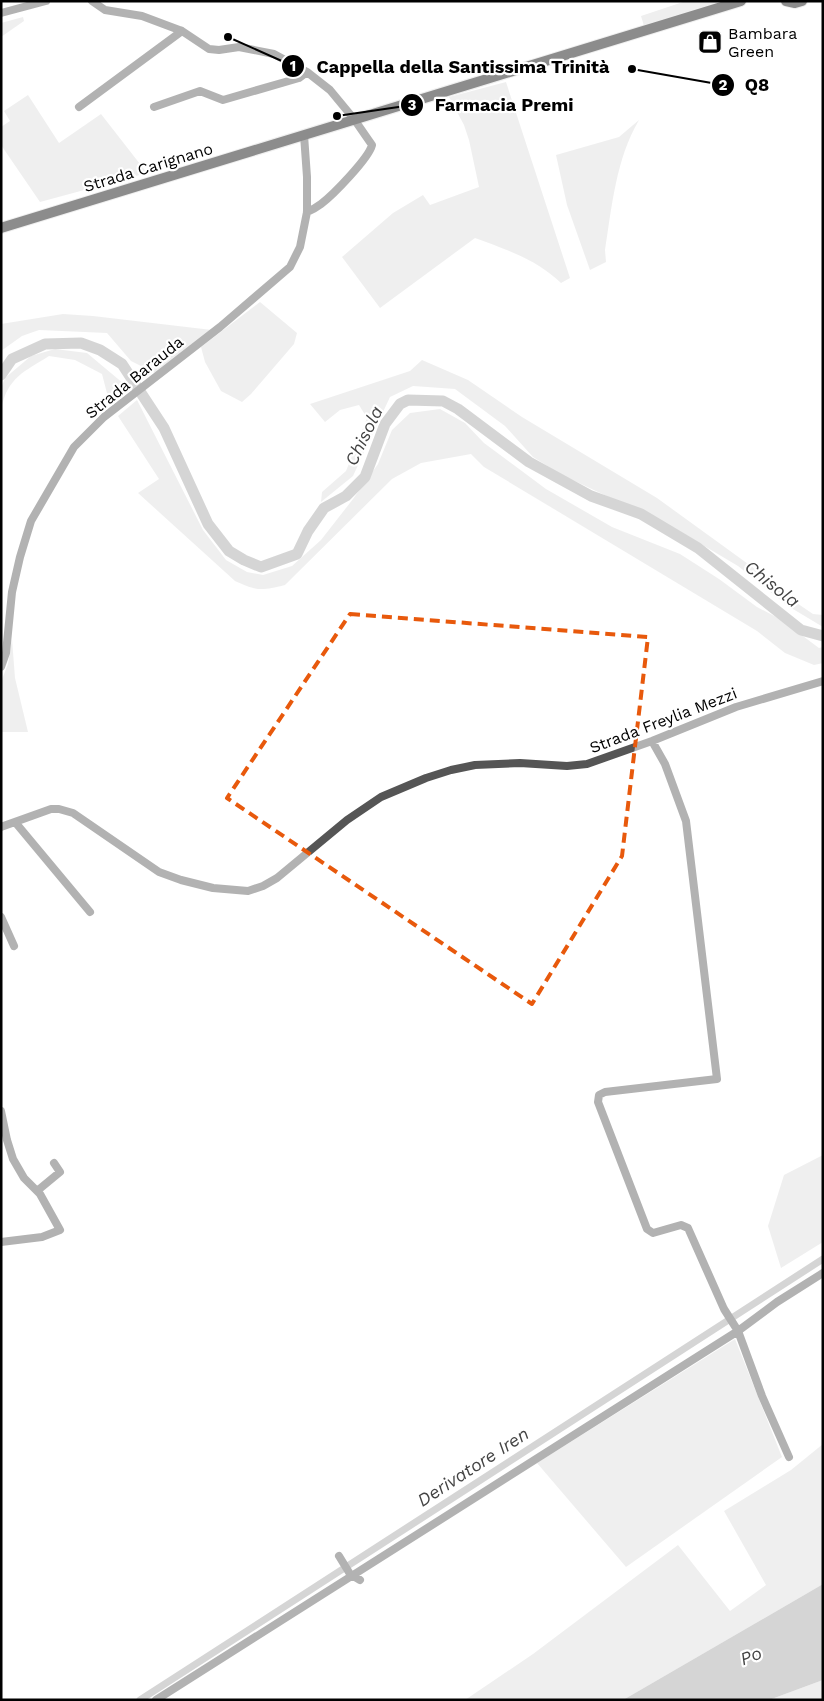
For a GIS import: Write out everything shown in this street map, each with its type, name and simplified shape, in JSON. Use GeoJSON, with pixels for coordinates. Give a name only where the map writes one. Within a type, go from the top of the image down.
{"type":"FeatureCollection","features":[{"type":"Feature","properties":{"kind":"main road"},"geometry":{"type":"LineString","coordinates":[[354,119],[741,1]]}},
{"type":"Feature","properties":{"kind":"main road"},"geometry":{"type":"LineString","coordinates":[[786,1],[795,3],[802,1]]}},
{"type":"Feature","properties":{"kind":"main road","name":"Strada Carignano"},"geometry":{"type":"LineString","coordinates":[[1,228],[354,119]]}},
{"type":"Feature","properties":{"kind":"street"},"geometry":{"type":"LineString","coordinates":[[1,13],[46,1]]}},
{"type":"Feature","properties":{"kind":"street"},"geometry":{"type":"LineString","coordinates":[[92,1],[105,10],[142,16],[182,31],[209,49],[219,50],[240,47],[274,54],[307,72],[330,90],[372,145],[371,150],[349,177],[321,204],[307,212]]}},
{"type":"Feature","properties":{"kind":"street"},"geometry":{"type":"LineString","coordinates":[[80,107],[182,31]]}},
{"type":"Feature","properties":{"kind":"street"},"geometry":{"type":"LineString","coordinates":[[154,107],[200,91],[223,100],[299,78],[307,72]]}},
{"type":"Feature","properties":{"kind":"street","name":"Strada Barauda"},"geometry":{"type":"LineString","coordinates":[[1,667],[6,653],[12,592],[31,521],[74,446],[104,418],[220,327],[290,266],[300,247],[307,212],[304,135]]}},
{"type":"Feature","properties":{"kind":"street","name":"Strada Freylia Mezzi"},"geometry":{"type":"LineString","coordinates":[[1,827],[51,809],[59,808],[73,813],[159,872],[213,888],[248,891],[263,886],[277,878],[347,820],[381,797],[426,778],[475,765],[520,763],[567,766],[587,764],[652,741],[736,706],[823,681]]}},
{"type":"Feature","properties":{"kind":"street"},"geometry":{"type":"LineString","coordinates":[[652,741],[665,764],[686,821],[718,1079],[605,1092],[600,1094],[598,1102],[647,1229],[653,1233],[681,1225],[688,1228],[724,1309],[738,1331],[762,1396],[790,1457]]}},
{"type":"Feature","properties":{"kind":"street"},"geometry":{"type":"LineString","coordinates":[[15,822],[90,912]]}},
{"type":"Feature","properties":{"kind":"street"},"geometry":{"type":"LineString","coordinates":[[1,917],[14,946]]}},
{"type":"Feature","properties":{"kind":"street"},"geometry":{"type":"LineString","coordinates":[[1,1111],[13,1159],[24,1178],[37,1191],[60,1230],[42,1237],[1,1242]]}},
{"type":"Feature","properties":{"kind":"street"},"geometry":{"type":"LineString","coordinates":[[37,1191],[60,1172],[54,1163]]}},
{"type":"Feature","properties":{"kind":"street"},"geometry":{"type":"LineString","coordinates":[[156,1700],[230,1652],[355,1577],[738,1331],[777,1302],[823,1273]]}},
{"type":"Feature","properties":{"kind":"street"},"geometry":{"type":"LineString","coordinates":[[339,1556],[355,1577]]}},
{"type":"Feature","properties":{"kind":"highlighted area"},"geometry":{"type":"Polygon","coordinates":[[[350,614],[648,637],[622,856],[532,1004],[227,798],[350,614]]]}},
{"type":"Feature","properties":{"kind":"shaded area"},"geometry":{"type":"Polygon","coordinates":[[[686,1],[723,1],[644,26],[641,16],[686,1]]]}},
{"type":"Feature","properties":{"kind":"shaded area"},"geometry":{"type":"Polygon","coordinates":[[[23,17],[24,21],[1,37],[1,23],[23,17]]]}},
{"type":"Feature","properties":{"kind":"shaded area"},"geometry":{"type":"Polygon","coordinates":[[[506,82],[570,278],[561,283],[531,261],[475,238],[380,308],[342,257],[393,213],[423,195],[430,205],[479,187],[464,125],[449,97],[506,82]]]}},
{"type":"Feature","properties":{"kind":"shaded area"},"geometry":{"type":"Polygon","coordinates":[[[28,95],[59,143],[101,114],[147,173],[40,202],[1,145],[1,127],[10,121],[4,111],[28,95]]]}},
{"type":"Feature","properties":{"kind":"shaded area"},"geometry":{"type":"Polygon","coordinates":[[[639,120],[625,151],[616,183],[605,250],[606,262],[590,270],[567,205],[556,155],[619,137],[639,120]]]}},
{"type":"Feature","properties":{"kind":"shaded area"},"geometry":{"type":"Polygon","coordinates":[[[260,302],[297,333],[294,344],[242,402],[221,391],[205,362],[201,347],[260,302]]]}},
{"type":"Feature","properties":{"kind":"shaded area"},"geometry":{"type":"Polygon","coordinates":[[[63,314],[212,330],[155,373],[131,361],[107,333],[39,330],[22,336],[1,351],[1,324],[63,314]]]}},
{"type":"Feature","properties":{"kind":"shaded area"},"geometry":{"type":"Polygon","coordinates":[[[55,349],[87,353],[130,389],[109,401],[102,374],[75,360],[49,356],[18,376],[8,389],[1,409],[1,388],[5,378],[31,356],[55,349]]]}},
{"type":"Feature","properties":{"kind":"shaded area"},"geometry":{"type":"Polygon","coordinates":[[[422,360],[468,380],[522,417],[657,498],[755,569],[785,595],[813,614],[823,615],[823,627],[788,606],[738,566],[674,528],[560,474],[533,457],[505,426],[455,389],[413,386],[390,397],[353,476],[321,502],[322,492],[346,471],[367,418],[359,405],[340,410],[325,422],[310,404],[410,371],[422,360]]]}},
{"type":"Feature","properties":{"kind":"shaded area"},"geometry":{"type":"Polygon","coordinates":[[[137,400],[203,530],[226,560],[247,572],[263,575],[292,566],[321,540],[353,499],[378,464],[392,430],[410,413],[440,409],[465,423],[484,443],[546,489],[612,527],[680,554],[719,579],[757,607],[780,619],[819,648],[823,647],[823,663],[814,665],[785,653],[757,631],[484,467],[471,454],[421,463],[392,479],[285,585],[264,589],[249,587],[235,581],[138,493],[159,479],[118,416],[137,400]]]}},
{"type":"Feature","properties":{"kind":"shaded area"},"geometry":{"type":"Polygon","coordinates":[[[12,639],[15,678],[28,732],[1,732],[1,682],[8,664],[12,639]]]}},
{"type":"Feature","properties":{"kind":"shaded area"},"geometry":{"type":"Polygon","coordinates":[[[823,1155],[823,1242],[781,1268],[768,1226],[784,1175],[823,1155]]]}},
{"type":"Feature","properties":{"kind":"shaded area"},"geometry":{"type":"Polygon","coordinates":[[[735,1339],[782,1457],[626,1567],[537,1463],[735,1339]]]}},
{"type":"Feature","properties":{"kind":"shaded area"},"geometry":{"type":"Polygon","coordinates":[[[823,1444],[823,1584],[623,1700],[465,1700],[533,1654],[678,1545],[730,1611],[766,1585],[724,1511],[791,1470],[823,1444]]]}},
{"type":"Feature","properties":{"kind":"shaded area"},"geometry":{"type":"Polygon","coordinates":[[[823,1680],[823,1700],[769,1700],[823,1680]]]}},
{"type":"Feature","properties":{"kind":"water","name":"Po"},"geometry":{"type":"Polygon","coordinates":[[[823,1584],[823,1680],[769,1700],[623,1700],[823,1584]]]}},
{"type":"Feature","properties":{"kind":"waterway","name":"Chisola"},"geometry":{"type":"LineString","coordinates":[[1,375],[12,359],[45,344],[81,343],[100,350],[122,364],[164,428],[208,524],[229,551],[261,567],[297,554],[308,531],[324,508],[346,496],[365,477],[385,424],[400,404],[408,400],[443,401],[458,409],[529,462],[591,496],[641,514],[698,548],[801,630],[823,636]]}},
{"type":"Feature","properties":{"kind":"waterway","name":"Derivatore Iren"},"geometry":{"type":"LineString","coordinates":[[140,1700],[823,1259]]}},
{"type":"Feature","properties":{"kind":"place","name":"Cappella della Santissima Trinità"},"geometry":{"type":"Point","coordinates":[228,37]}},
{"type":"Feature","properties":{"kind":"place","name":"Bambara Green"},"geometry":{"type":"Point","coordinates":[710,42]}},
{"type":"Feature","properties":{"kind":"place","name":"Q8"},"geometry":{"type":"Point","coordinates":[632,69]}},
{"type":"Feature","properties":{"kind":"place","name":"Farmacia Premi"},"geometry":{"type":"Point","coordinates":[337,116]}}]}
